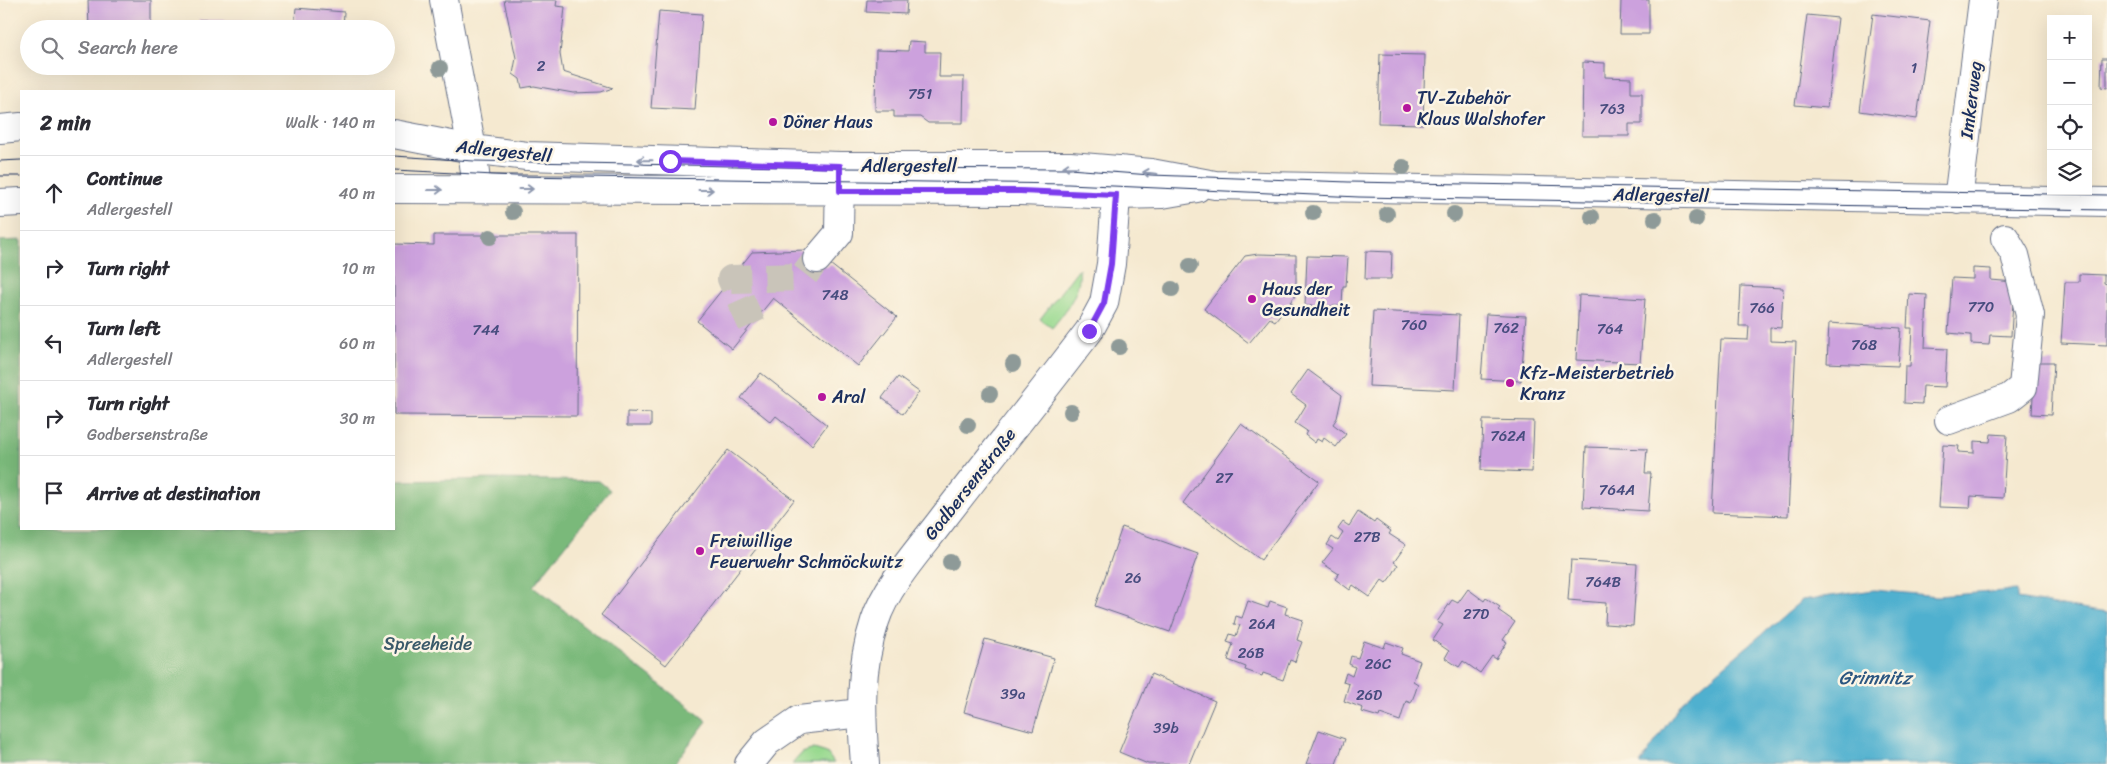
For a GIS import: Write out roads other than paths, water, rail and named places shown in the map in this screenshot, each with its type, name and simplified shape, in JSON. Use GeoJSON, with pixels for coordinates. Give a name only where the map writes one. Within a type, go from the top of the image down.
{"type":"FeatureCollection","features":[{"type":"Feature","properties":{"kind":"main road"},"geometry":{"type":"LineString","coordinates":[[444,0],[472,149],[477,189]]}},
{"type":"Feature","properties":{"kind":"main road","name":"Imkerweg"},"geometry":{"type":"LineString","coordinates":[[1958,200],[1983,0]]}},
{"type":"Feature","properties":{"kind":"main road"},"geometry":{"type":"LineString","coordinates":[[0,129],[20,127]]}},
{"type":"Feature","properties":{"kind":"main road","name":"Adlergestell"},"geometry":{"type":"LineString","coordinates":[[395,134],[472,149],[527,156],[840,178]]}},
{"type":"Feature","properties":{"kind":"main road","name":"Adlergestell"},"geometry":{"type":"LineString","coordinates":[[395,189],[477,189],[840,178],[1070,166],[1117,182],[1151,173],[1215,185],[2107,202]]}},
{"type":"Feature","properties":{"kind":"main road"},"geometry":{"type":"LineString","coordinates":[[818,259],[839,233],[840,178]]}},
{"type":"Feature","properties":{"kind":"main road","name":"Godbersenstraße"},"geometry":{"type":"LineString","coordinates":[[865,764],[861,713],[865,662],[875,621],[885,598],[921,548],[1089,331],[1104,303],[1111,264],[1117,182]]}},
{"type":"Feature","properties":{"kind":"main road"},"geometry":{"type":"LineString","coordinates":[[0,202],[20,202]]}},
{"type":"Feature","properties":{"kind":"main road"},"geometry":{"type":"LineString","coordinates":[[1950,420],[2009,398],[2023,386],[2030,315],[2015,255],[2005,238]]}},
{"type":"Feature","properties":{"kind":"main road"},"geometry":{"type":"LineString","coordinates":[[748,764],[767,742],[799,720],[861,713]]}},
{"type":"Feature","properties":{"kind":"water","name":"Grimnitz"},"geometry":{"type":"Polygon","coordinates":[[[1874,590],[1937,596],[2017,590],[2017,599],[2107,613],[2107,764],[1640,764],[1682,702],[1802,600],[1874,590]]]}},
{"type":"Feature","properties":{"kind":"tunnel"},"geometry":{"type":"LineString","coordinates":[[752,325],[731,279],[803,277],[817,259]]}},
{"type":"Feature","properties":{"kind":"tram line"},"geometry":{"type":"LineString","coordinates":[[395,156],[474,161],[840,168],[1069,169],[1151,175],[1349,182],[2107,195]]}},
{"type":"Feature","properties":{"kind":"tram line"},"geometry":{"type":"LineString","coordinates":[[0,161],[20,160]]}},
{"type":"Feature","properties":{"kind":"tram line"},"geometry":{"type":"LineString","coordinates":[[395,170],[515,176],[1068,184],[1359,197],[2107,210]]}},
{"type":"Feature","properties":{"kind":"tram line"},"geometry":{"type":"LineString","coordinates":[[0,176],[20,176]]}},
{"type":"Feature","properties":{"kind":"place","name":"TV-Zubehör Klaus Walshofer"},"geometry":{"type":"Point","coordinates":[1407,108]}},
{"type":"Feature","properties":{"kind":"place","name":"Döner Haus"},"geometry":{"type":"Point","coordinates":[773,122]}},
{"type":"Feature","properties":{"kind":"place","name":"Haus der Gesundheit"},"geometry":{"type":"Point","coordinates":[1252,299]}},
{"type":"Feature","properties":{"kind":"place","name":"Kfz-Meisterbetrieb Kranz"},"geometry":{"type":"Point","coordinates":[1510,383]}},
{"type":"Feature","properties":{"kind":"place","name":"Aral"},"geometry":{"type":"Point","coordinates":[822,397]}},
{"type":"Feature","properties":{"kind":"place","name":"Freiwillige Feuerwehr Schmöckwitz"},"geometry":{"type":"Point","coordinates":[700,551]}},
{"type":"Feature","properties":{"kind":"park label","name":"Spreeheide"},"geometry":{"type":"Point","coordinates":[428,644]}}]}
